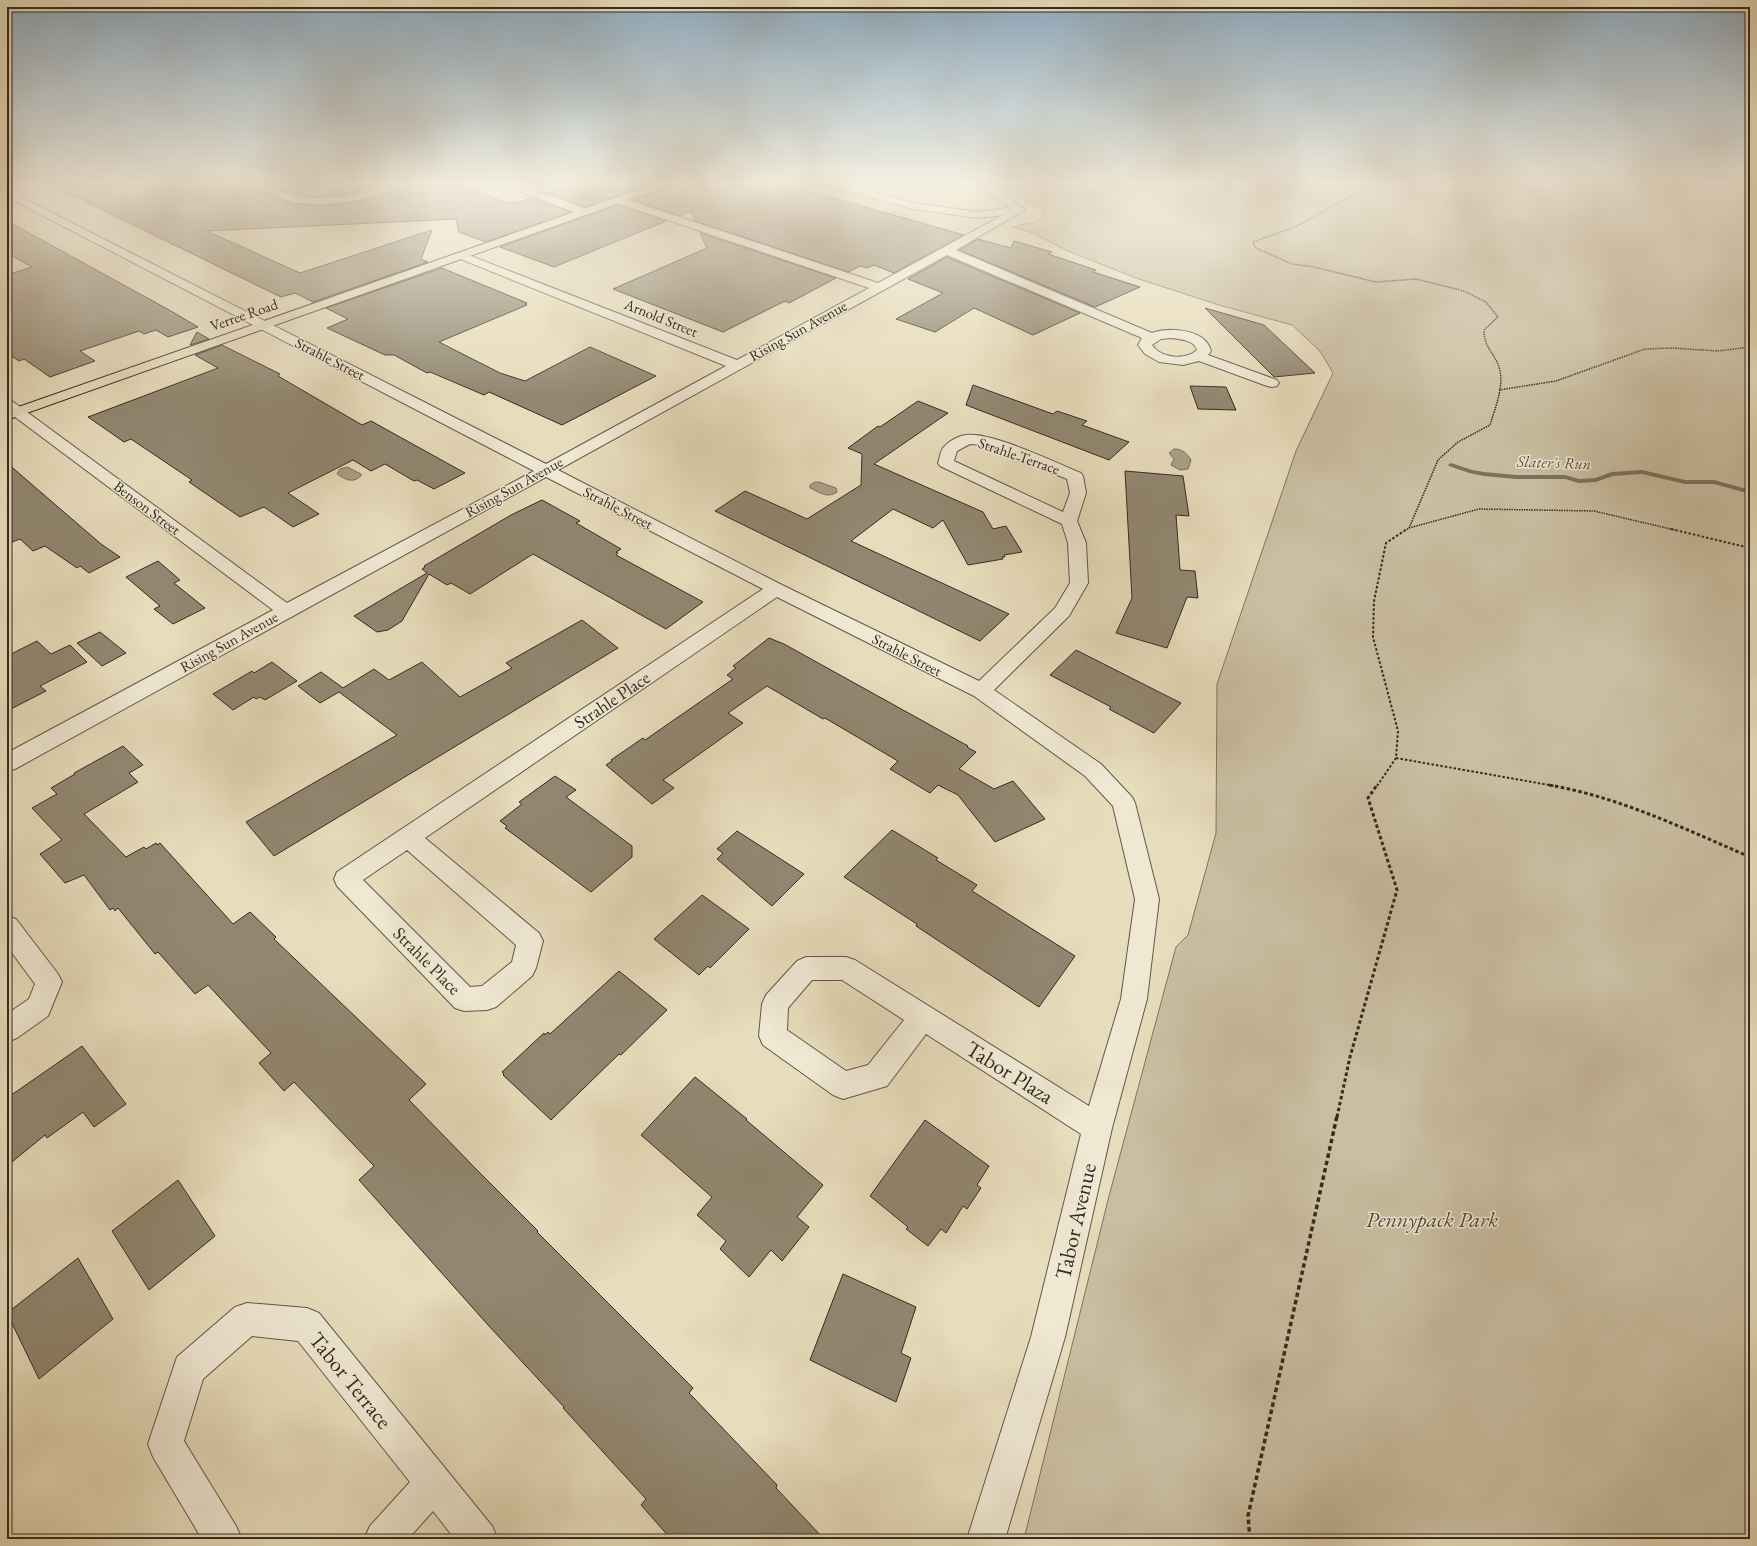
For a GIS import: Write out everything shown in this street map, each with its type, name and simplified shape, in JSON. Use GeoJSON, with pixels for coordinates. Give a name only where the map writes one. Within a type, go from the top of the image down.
{"type":"FeatureCollection","features":[{"type":"Feature","properties":{"kind":"main road","name":"Verree Road"},"geometry":{"type":"LineString","coordinates":[[11,411],[266,325],[470,253]]}},
{"type":"Feature","properties":{"kind":"street","name":"Strahle Street"},"geometry":{"type":"LineString","coordinates":[[124,253],[266,325],[545,471],[981,692],[1094,770],[1124,803],[1147,899]]}},
{"type":"Feature","properties":{"kind":"street"},"geometry":{"type":"LineString","coordinates":[[777,253],[879,287]]}},
{"type":"Feature","properties":{"kind":"street","name":"Rising Sun Avenue"},"geometry":{"type":"LineString","coordinates":[[7,763],[545,471],[940,253]]}},
{"type":"Feature","properties":{"kind":"street"},"geometry":{"type":"LineString","coordinates":[[953,253],[1151,337]]}},
{"type":"Feature","properties":{"kind":"street","name":"Arnold Street"},"geometry":{"type":"LineString","coordinates":[[462,256],[737,365]]}},
{"type":"Feature","properties":{"kind":"street"},"geometry":{"type":"LineString","coordinates":[[1171,334],[1193,339],[1203,346],[1204,351],[1199,356],[1188,360],[1159,357],[1147,349],[1145,345],[1151,337],[1171,334]]}},
{"type":"Feature","properties":{"kind":"street"},"geometry":{"type":"LineString","coordinates":[[1199,356],[1272,383]]}},
{"type":"Feature","properties":{"kind":"street","name":"Benson Street"},"geometry":{"type":"LineString","coordinates":[[11,411],[286,611]]}},
{"type":"Feature","properties":{"kind":"street","name":"Strahle Terrace"},"geometry":{"type":"LineString","coordinates":[[967,439],[987,442],[1075,476],[1078,493],[1069,521],[946,462],[950,449],[967,439]]}},
{"type":"Feature","properties":{"kind":"street"},"geometry":{"type":"LineString","coordinates":[[981,692],[1062,612],[1079,583],[1077,544],[1069,521]]}},
{"type":"Feature","properties":{"kind":"street","name":"Strahle Place"},"geometry":{"type":"LineString","coordinates":[[408,837],[530,941],[523,968],[487,998],[464,999],[346,879],[408,837],[776,589]]}},
{"type":"Feature","properties":{"kind":"street","name":"Tabor Avenue"},"geometry":{"type":"LineString","coordinates":[[986,1539],[1048,1337],[1097,1128],[1134,999],[1147,899]]}},
{"type":"Feature","properties":{"kind":"street"},"geometry":{"type":"LineString","coordinates":[[7,1029],[39,1007],[49,982],[11,941]]}},
{"type":"Feature","properties":{"kind":"street","name":"Tabor Plaza"},"geometry":{"type":"LineString","coordinates":[[923,1017],[877,1076],[842,1085],[773,1036],[775,1004],[806,969],[846,968],[923,1017],[1097,1128]]}},
{"type":"Feature","properties":{"kind":"street","name":"Tabor Terrace"},"geometry":{"type":"LineString","coordinates":[[223,1539],[166,1444],[189,1369],[247,1319],[307,1325],[479,1539]]}},
{"type":"Feature","properties":{"kind":"street"},"geometry":{"type":"LineString","coordinates":[[383,1539],[434,1482]]}},
{"type":"Feature","properties":{"kind":"path"},"geometry":{"type":"LineString","coordinates":[[1268,253],[1292,264],[1314,267],[1376,282],[1416,279],[1464,291],[1486,302],[1498,317],[1484,330],[1483,341],[1499,367],[1499,390],[1490,425],[1458,442],[1438,460],[1409,528]]}},
{"type":"Feature","properties":{"kind":"path"},"geometry":{"type":"LineString","coordinates":[[1499,390],[1556,381],[1645,349],[1671,348],[1718,351],[1750,347]]}},
{"type":"Feature","properties":{"kind":"path"},"geometry":{"type":"LineString","coordinates":[[1250,1539],[1248,1516],[1350,1057],[1397,890],[1368,798],[1396,758],[1398,731],[1373,637],[1374,601],[1386,543],[1409,528],[1479,509],[1594,511],[1750,548]]}},
{"type":"Feature","properties":{"kind":"path"},"geometry":{"type":"LineString","coordinates":[[1396,758],[1574,789],[1649,814],[1750,857]]}},
{"type":"Feature","properties":{"kind":"green space","name":"Pennypack Park"},"geometry":{"type":"Polygon","coordinates":[[[1073,253],[1750,253],[1750,1539],[1024,1539],[1109,1196],[1176,947],[1188,935],[1216,833],[1217,684],[1296,451],[1333,373],[1320,351],[1292,325],[1219,305],[1136,278],[1073,253]]]}},
{"type":"Feature","properties":{"kind":"shaded area"},"geometry":{"type":"Polygon","coordinates":[[[1174,449],[1186,453],[1191,460],[1188,469],[1180,470],[1171,465],[1174,459],[1169,453],[1174,449]]]}},
{"type":"Feature","properties":{"kind":"shaded area"},"geometry":{"type":"Polygon","coordinates":[[[347,467],[361,474],[361,476],[355,480],[349,480],[337,474],[340,469],[347,467]]]}},
{"type":"Feature","properties":{"kind":"shaded area"},"geometry":{"type":"Polygon","coordinates":[[[815,482],[836,488],[837,492],[830,495],[820,493],[810,488],[810,485],[815,482]]]}},
{"type":"Feature","properties":{"kind":"building"},"geometry":{"type":"Polygon","coordinates":[[[7,253],[66,253],[198,327],[168,337],[156,330],[144,334],[139,331],[80,351],[95,361],[50,377],[24,359],[19,361],[7,353],[7,275],[32,267],[7,253]]]}},
{"type":"Feature","properties":{"kind":"building"},"geometry":{"type":"Polygon","coordinates":[[[191,253],[256,253],[300,273],[361,253],[423,253],[421,259],[428,262],[313,302],[295,293],[281,297],[191,253]]]}},
{"type":"Feature","properties":{"kind":"building"},"geometry":{"type":"Polygon","coordinates":[[[517,253],[588,253],[554,267],[517,253]]]}},
{"type":"Feature","properties":{"kind":"building"},"geometry":{"type":"Polygon","coordinates":[[[695,253],[761,253],[836,278],[789,303],[785,301],[723,332],[613,289],[695,253]]]}},
{"type":"Feature","properties":{"kind":"building"},"geometry":{"type":"Polygon","coordinates":[[[791,253],[931,253],[894,273],[874,265],[867,268],[860,266],[848,272],[791,253]]]}},
{"type":"Feature","properties":{"kind":"building"},"geometry":{"type":"Polygon","coordinates":[[[967,253],[1050,253],[1048,254],[1096,270],[1093,272],[1140,287],[1095,307],[967,253]]]}},
{"type":"Feature","properties":{"kind":"building"},"geometry":{"type":"Polygon","coordinates":[[[947,257],[1080,313],[1033,335],[974,308],[935,332],[896,319],[943,293],[908,279],[947,257]]]}},
{"type":"Feature","properties":{"kind":"building"},"geometry":{"type":"Polygon","coordinates":[[[442,268],[527,303],[525,304],[527,305],[439,342],[500,373],[525,381],[590,347],[656,376],[562,425],[489,392],[484,395],[430,372],[427,373],[394,355],[385,355],[327,328],[348,319],[326,308],[442,268]]]}},
{"type":"Feature","properties":{"kind":"building"},"geometry":{"type":"Polygon","coordinates":[[[1205,308],[1264,325],[1315,373],[1274,377],[1205,308]]]}},
{"type":"Feature","properties":{"kind":"building"},"geometry":{"type":"Polygon","coordinates":[[[197,332],[209,339],[190,345],[197,332]]]}},
{"type":"Feature","properties":{"kind":"building"},"geometry":{"type":"Polygon","coordinates":[[[222,345],[280,374],[278,376],[362,425],[371,421],[465,473],[434,489],[417,480],[414,481],[385,464],[371,471],[353,460],[288,493],[319,514],[293,527],[264,507],[240,517],[189,482],[192,480],[131,439],[124,442],[88,417],[218,368],[195,355],[222,345]]]}},
{"type":"Feature","properties":{"kind":"building"},"geometry":{"type":"Polygon","coordinates":[[[973,385],[1053,414],[1057,411],[1087,421],[1082,425],[1129,442],[1109,460],[966,405],[973,385]]]}},
{"type":"Feature","properties":{"kind":"building"},"geometry":{"type":"Polygon","coordinates":[[[1190,386],[1226,387],[1236,410],[1198,409],[1190,386]]]}},
{"type":"Feature","properties":{"kind":"building"},"geometry":{"type":"Polygon","coordinates":[[[918,401],[948,413],[874,464],[983,512],[993,529],[1006,526],[1022,552],[1004,555],[1005,557],[1002,557],[1003,559],[968,565],[943,520],[933,528],[893,509],[851,541],[1009,614],[980,641],[715,511],[745,491],[807,519],[861,485],[862,454],[848,448],[878,426],[880,427],[918,401]]]}},
{"type":"Feature","properties":{"kind":"building"},"geometry":{"type":"Polygon","coordinates":[[[7,463],[101,544],[120,557],[89,573],[80,566],[77,568],[45,546],[33,551],[20,539],[7,544],[7,463]]]}},
{"type":"Feature","properties":{"kind":"building"},"geometry":{"type":"Polygon","coordinates":[[[1125,471],[1183,476],[1189,516],[1176,515],[1180,570],[1195,571],[1198,598],[1187,597],[1167,648],[1116,633],[1132,598],[1125,471]]]}},
{"type":"Feature","properties":{"kind":"building"},"geometry":{"type":"Polygon","coordinates":[[[542,500],[580,521],[576,523],[621,549],[616,552],[618,553],[616,555],[703,602],[666,629],[533,554],[470,594],[451,583],[447,585],[429,574],[402,621],[388,630],[377,632],[354,616],[427,573],[422,569],[425,567],[424,566],[511,515],[542,500]]]}},
{"type":"Feature","properties":{"kind":"building"},"geometry":{"type":"Polygon","coordinates":[[[158,561],[180,580],[174,583],[205,608],[173,624],[154,609],[160,606],[126,577],[158,561]]]}},
{"type":"Feature","properties":{"kind":"building"},"geometry":{"type":"Polygon","coordinates":[[[582,620],[618,648],[274,856],[246,822],[397,735],[339,692],[320,703],[298,686],[321,672],[343,688],[374,669],[389,680],[422,662],[460,697],[512,668],[506,663],[582,620]]]}},
{"type":"Feature","properties":{"kind":"building"},"geometry":{"type":"Polygon","coordinates":[[[100,632],[126,653],[102,666],[77,643],[100,632]]]}},
{"type":"Feature","properties":{"kind":"building"},"geometry":{"type":"Polygon","coordinates":[[[769,638],[784,644],[968,746],[967,747],[976,752],[959,769],[994,789],[1013,781],[1045,819],[995,842],[958,795],[938,785],[930,793],[890,769],[898,761],[767,686],[728,713],[743,723],[663,780],[674,788],[652,804],[606,765],[643,738],[645,740],[733,679],[727,675],[736,668],[733,666],[769,638]]]}},
{"type":"Feature","properties":{"kind":"building"},"geometry":{"type":"Polygon","coordinates":[[[37,641],[51,654],[70,645],[87,662],[40,686],[46,691],[7,711],[7,656],[37,641]]]}},
{"type":"Feature","properties":{"kind":"building"},"geometry":{"type":"Polygon","coordinates":[[[1076,650],[1181,703],[1154,733],[1109,709],[1111,707],[1050,675],[1076,650]]]}},
{"type":"Feature","properties":{"kind":"building"},"geometry":{"type":"Polygon","coordinates":[[[272,662],[297,681],[265,700],[260,697],[256,699],[254,697],[233,710],[213,694],[252,671],[254,673],[272,662]]]}},
{"type":"Feature","properties":{"kind":"building"},"geometry":{"type":"Polygon","coordinates":[[[123,746],[143,765],[129,773],[138,782],[84,814],[126,857],[144,847],[146,849],[156,843],[157,845],[160,843],[233,924],[250,912],[276,937],[274,939],[426,1084],[409,1100],[538,1231],[537,1232],[693,1388],[689,1393],[777,1485],[776,1488],[824,1539],[671,1539],[641,1505],[646,1499],[359,1180],[374,1166],[294,1082],[284,1091],[259,1063],[271,1053],[208,985],[195,994],[158,952],[155,954],[118,908],[115,911],[113,908],[110,910],[84,875],[65,883],[40,854],[62,840],[32,808],[57,794],[51,788],[75,774],[74,773],[123,746]]]}},
{"type":"Feature","properties":{"kind":"building"},"geometry":{"type":"Polygon","coordinates":[[[555,776],[576,790],[566,797],[632,846],[632,857],[591,892],[505,828],[507,826],[500,821],[522,804],[519,802],[555,776]]]}},
{"type":"Feature","properties":{"kind":"building"},"geometry":{"type":"Polygon","coordinates":[[[892,830],[938,858],[936,860],[977,885],[972,891],[1075,956],[1039,1007],[916,926],[917,924],[844,877],[892,830]]]}},
{"type":"Feature","properties":{"kind":"building"},"geometry":{"type":"Polygon","coordinates":[[[737,831],[804,874],[772,906],[717,859],[723,853],[717,849],[737,831]]]}},
{"type":"Feature","properties":{"kind":"building"},"geometry":{"type":"Polygon","coordinates":[[[702,895],[749,929],[710,968],[708,966],[699,975],[654,939],[702,895]]]}},
{"type":"Feature","properties":{"kind":"building"},"geometry":{"type":"Polygon","coordinates":[[[619,971],[667,1010],[551,1120],[503,1075],[504,1074],[502,1072],[544,1033],[545,1035],[548,1032],[550,1034],[619,971]]]}},
{"type":"Feature","properties":{"kind":"building"},"geometry":{"type":"Polygon","coordinates":[[[82,1046],[126,1104],[94,1127],[83,1112],[47,1138],[45,1135],[7,1166],[7,1098],[82,1046]]]}},
{"type":"Feature","properties":{"kind":"building"},"geometry":{"type":"Polygon","coordinates":[[[695,1077],[747,1119],[746,1120],[823,1185],[797,1217],[809,1227],[782,1261],[771,1250],[749,1277],[720,1249],[726,1241],[697,1215],[712,1197],[641,1135],[695,1077]]]}},
{"type":"Feature","properties":{"kind":"building"},"geometry":{"type":"Polygon","coordinates":[[[925,1120],[989,1166],[977,1185],[981,1188],[967,1209],[963,1206],[946,1233],[941,1229],[928,1246],[906,1229],[908,1227],[870,1196],[925,1120]]]}},
{"type":"Feature","properties":{"kind":"building"},"geometry":{"type":"Polygon","coordinates":[[[178,1180],[215,1236],[149,1290],[112,1231],[178,1180]]]}},
{"type":"Feature","properties":{"kind":"building"},"geometry":{"type":"Polygon","coordinates":[[[78,1258],[113,1319],[39,1379],[7,1313],[78,1258]]]}},
{"type":"Feature","properties":{"kind":"building"},"geometry":{"type":"Polygon","coordinates":[[[843,1274],[916,1307],[901,1353],[911,1358],[896,1402],[810,1360],[843,1274]]]}},
{"type":"Feature","properties":{"kind":"waterway","name":"Slater's Run"},"geometry":{"type":"LineString","coordinates":[[1451,465],[1471,472],[1484,474],[1516,477],[1565,477],[1579,481],[1596,480],[1612,474],[1642,472],[1685,482],[1714,482],[1750,492]]}}]}
